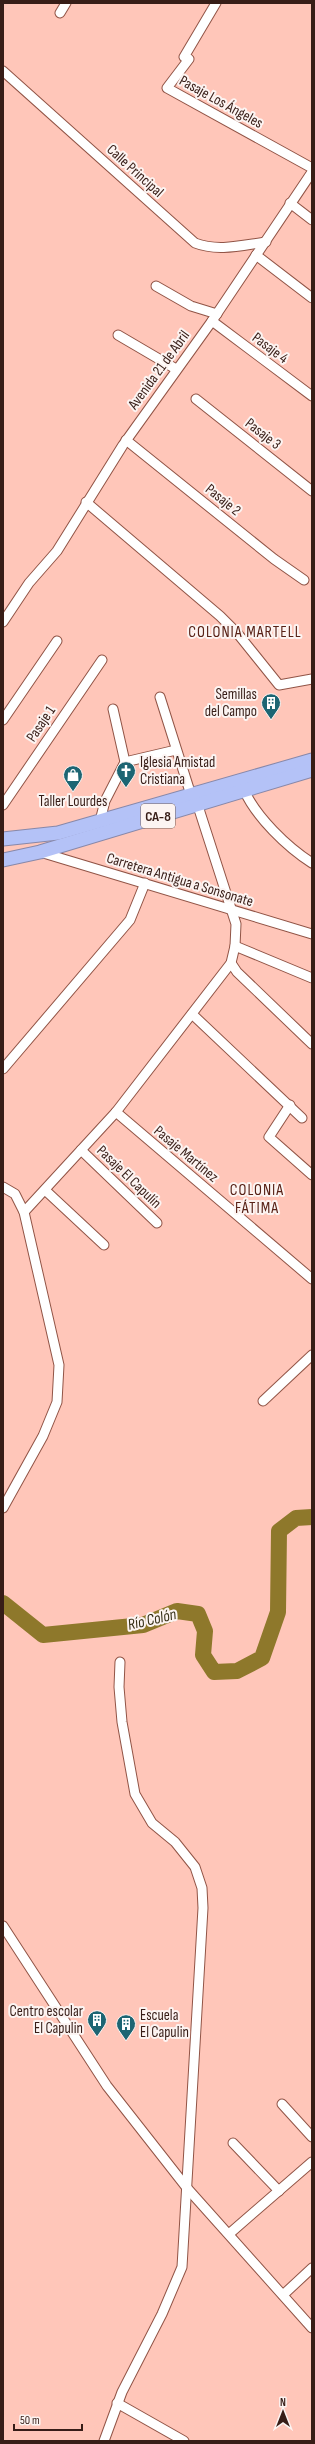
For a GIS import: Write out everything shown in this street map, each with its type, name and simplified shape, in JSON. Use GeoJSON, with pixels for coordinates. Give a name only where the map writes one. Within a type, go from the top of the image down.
{"type":"FeatureCollection","features":[{"type":"Feature","properties":{"kind":"highway","name":"CA-8"},"geometry":{"type":"LineString","coordinates":[[3,860],[40,852],[312,760]]}},
{"type":"Feature","properties":{"kind":"highway","name":"CA-8"},"geometry":{"type":"LineString","coordinates":[[3,839],[58,833],[100,821],[194,799],[244,790],[312,770]]}},
{"type":"Feature","properties":{"kind":"street"},"geometry":{"type":"LineString","coordinates":[[60,13],[66,3]]}},
{"type":"Feature","properties":{"kind":"street","name":"Pasaje Los Ángeles"},"geometry":{"type":"LineString","coordinates":[[216,3],[184,57],[189,59],[167,88],[312,168]]}},
{"type":"Feature","properties":{"kind":"street","name":"Calle Principal"},"geometry":{"type":"LineString","coordinates":[[3,71],[195,243],[206,248],[219,248],[266,242]]}},
{"type":"Feature","properties":{"kind":"street","name":"Avenida 21 de Abril"},"geometry":{"type":"LineString","coordinates":[[3,622],[29,583],[57,551],[86,502],[126,440],[214,318],[312,172]]}},
{"type":"Feature","properties":{"kind":"street"},"geometry":{"type":"LineString","coordinates":[[290,203],[312,220]]}},
{"type":"Feature","properties":{"kind":"street"},"geometry":{"type":"LineString","coordinates":[[256,255],[312,298]]}},
{"type":"Feature","properties":{"kind":"street"},"geometry":{"type":"LineString","coordinates":[[156,286],[214,318]]}},
{"type":"Feature","properties":{"kind":"street","name":"Pasaje 4"},"geometry":{"type":"LineString","coordinates":[[214,318],[312,396]]}},
{"type":"Feature","properties":{"kind":"street"},"geometry":{"type":"LineString","coordinates":[[118,335],[176,370]]}},
{"type":"Feature","properties":{"kind":"street","name":"Pasaje 3"},"geometry":{"type":"LineString","coordinates":[[196,400],[312,490]]}},
{"type":"Feature","properties":{"kind":"street","name":"Pasaje 2"},"geometry":{"type":"LineString","coordinates":[[126,440],[274,559],[304,580]]}},
{"type":"Feature","properties":{"kind":"street"},"geometry":{"type":"LineString","coordinates":[[86,502],[238,634],[279,685],[312,679]]}},
{"type":"Feature","properties":{"kind":"street"},"geometry":{"type":"LineString","coordinates":[[3,720],[57,641]]}},
{"type":"Feature","properties":{"kind":"street","name":"Pasaje 1"},"geometry":{"type":"LineString","coordinates":[[3,804],[102,660]]}},
{"type":"Feature","properties":{"kind":"street"},"geometry":{"type":"LineString","coordinates":[[24,1212],[116,1112],[231,962],[235,946],[236,924],[234,911],[176,750],[160,697]]}},
{"type":"Feature","properties":{"kind":"street"},"geometry":{"type":"LineString","coordinates":[[100,821],[105,801],[125,762],[113,709]]}},
{"type":"Feature","properties":{"kind":"street"},"geometry":{"type":"LineString","coordinates":[[125,762],[176,750]]}},
{"type":"Feature","properties":{"kind":"street"},"geometry":{"type":"LineString","coordinates":[[244,790],[250,804],[259,815],[303,857],[312,863]]}},
{"type":"Feature","properties":{"kind":"street","name":"Carretera Antigua a Sonsonate"},"geometry":{"type":"LineString","coordinates":[[40,852],[312,934]]}},
{"type":"Feature","properties":{"kind":"street"},"geometry":{"type":"LineString","coordinates":[[3,1069],[130,920],[145,883]]}},
{"type":"Feature","properties":{"kind":"street"},"geometry":{"type":"LineString","coordinates":[[235,946],[312,978]]}},
{"type":"Feature","properties":{"kind":"street"},"geometry":{"type":"LineString","coordinates":[[231,962],[237,972],[312,1044]]}},
{"type":"Feature","properties":{"kind":"street"},"geometry":{"type":"LineString","coordinates":[[192,1014],[290,1105],[302,1118]]}},
{"type":"Feature","properties":{"kind":"street"},"geometry":{"type":"LineString","coordinates":[[290,1105],[269,1137],[312,1175]]}},
{"type":"Feature","properties":{"kind":"street","name":"Pasaje Martínez"},"geometry":{"type":"LineString","coordinates":[[116,1112],[312,1278]]}},
{"type":"Feature","properties":{"kind":"street","name":"Pasaje El Capulín"},"geometry":{"type":"LineString","coordinates":[[81,1150],[157,1223]]}},
{"type":"Feature","properties":{"kind":"street"},"geometry":{"type":"LineString","coordinates":[[3,1187],[16,1194],[24,1212],[59,1365],[57,1402],[43,1436],[3,1508]]}},
{"type":"Feature","properties":{"kind":"street"},"geometry":{"type":"LineString","coordinates":[[45,1190],[104,1245]]}},
{"type":"Feature","properties":{"kind":"street"},"geometry":{"type":"LineString","coordinates":[[263,1401],[312,1355]]}},
{"type":"Feature","properties":{"kind":"street"},"geometry":{"type":"LineString","coordinates":[[104,2441],[117,2403],[140,2352],[162,2314],[182,2267],[203,1908],[202,1888],[195,1867],[174,1842],[152,1823],[135,1794],[122,1722],[119,1687],[120,1662]]}},
{"type":"Feature","properties":{"kind":"street"},"geometry":{"type":"LineString","coordinates":[[3,1926],[107,2086],[187,2188],[312,2328]]}},
{"type":"Feature","properties":{"kind":"street"},"geometry":{"type":"LineString","coordinates":[[282,2104],[312,2137]]}},
{"type":"Feature","properties":{"kind":"street"},"geometry":{"type":"LineString","coordinates":[[233,2143],[279,2191]]}},
{"type":"Feature","properties":{"kind":"street"},"geometry":{"type":"LineString","coordinates":[[229,2234],[312,2162]]}},
{"type":"Feature","properties":{"kind":"street"},"geometry":{"type":"LineString","coordinates":[[283,2295],[312,2268]]}},
{"type":"Feature","properties":{"kind":"street"},"geometry":{"type":"LineString","coordinates":[[117,2403],[184,2441]]}},
{"type":"Feature","properties":{"kind":"waterway","name":"Río Colón"},"geometry":{"type":"LineString","coordinates":[[3,1603],[43,1635],[143,1625],[177,1611],[198,1614],[205,1631],[203,1655],[214,1672],[237,1671],[262,1658],[278,1612],[279,1531],[296,1518],[312,1517]]}},
{"type":"Feature","properties":{"kind":"place","name":"Semillas del Campo"},"geometry":{"type":"Point","coordinates":[271,720]}},
{"type":"Feature","properties":{"kind":"place","name":"Iglesia Amistad Cristiana"},"geometry":{"type":"Point","coordinates":[126,788]}},
{"type":"Feature","properties":{"kind":"place","name":"Taller Lourdes"},"geometry":{"type":"Point","coordinates":[73,792]}},
{"type":"Feature","properties":{"kind":"place","name":"Centro escolar El Capulin"},"geometry":{"type":"Point","coordinates":[97,2037]}},
{"type":"Feature","properties":{"kind":"place","name":"Escuela El Capulin"},"geometry":{"type":"Point","coordinates":[126,2041]}},
{"type":"Feature","properties":{"kind":"district","name":"COLONIA MARTELL"},"geometry":{"type":"Point","coordinates":[245,632]}},
{"type":"Feature","properties":{"kind":"district","name":"COLONIA FÁTIMA"},"geometry":{"type":"Point","coordinates":[257,1199]}}]}
